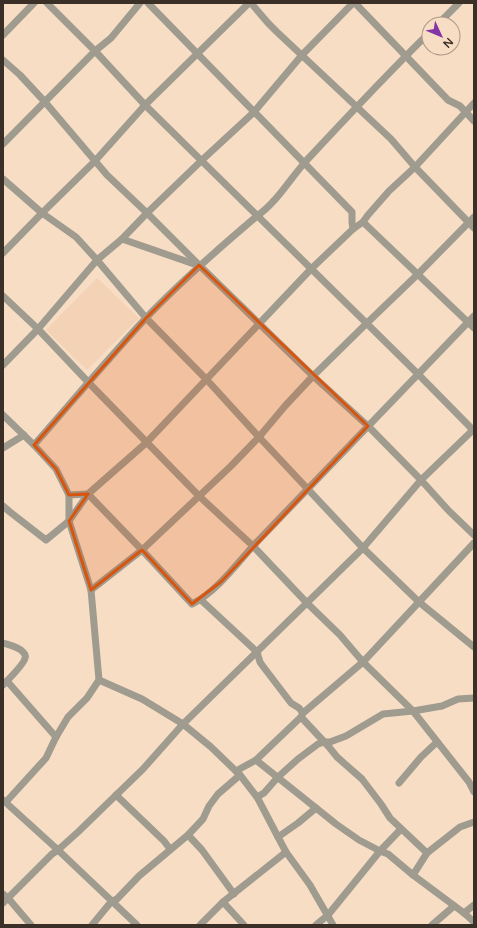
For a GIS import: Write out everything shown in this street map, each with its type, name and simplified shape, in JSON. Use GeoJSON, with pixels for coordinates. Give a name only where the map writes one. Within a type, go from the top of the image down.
{"type":"FeatureCollection","features":[{"type":"Feature","properties":{"kind":"street"},"geometry":{"type":"LineString","coordinates":[[3,35],[34,3]]}},
{"type":"Feature","properties":{"kind":"street"},"geometry":{"type":"LineString","coordinates":[[31,925],[5,899],[52,854],[78,832],[143,769],[183,724],[363,548],[422,480],[474,430],[145,105],[47,3]]}},
{"type":"Feature","properties":{"kind":"street"},"geometry":{"type":"LineString","coordinates":[[3,144],[94,51],[111,38],[140,3]]}},
{"type":"Feature","properties":{"kind":"street"},"geometry":{"type":"LineString","coordinates":[[148,3],[352,212],[353,229]]}},
{"type":"Feature","properties":{"kind":"street"},"geometry":{"type":"LineString","coordinates":[[3,253],[42,212],[95,161],[145,105],[250,3],[272,28],[391,139],[415,167],[472,222],[313,376],[259,437],[199,496],[142,550],[90,590]]}},
{"type":"Feature","properties":{"kind":"street"},"geometry":{"type":"LineString","coordinates":[[3,365],[38,329],[97,260],[122,239],[201,161],[254,112],[302,56],[354,3],[448,100],[460,106],[474,121]]}},
{"type":"Feature","properties":{"kind":"street"},"geometry":{"type":"LineString","coordinates":[[446,16],[459,3]]}},
{"type":"Feature","properties":{"kind":"street"},"geometry":{"type":"LineString","coordinates":[[34,445],[146,318],[199,266],[266,210],[305,163],[421,40]]}},
{"type":"Feature","properties":{"kind":"street"},"geometry":{"type":"LineString","coordinates":[[3,60],[20,75],[45,102],[107,175],[313,376],[368,426],[474,535]]}},
{"type":"Feature","properties":{"kind":"street"},"geometry":{"type":"LineString","coordinates":[[3,506],[46,540],[69,521],[88,494],[146,443],[311,269],[353,229],[363,222],[389,191],[415,167],[474,103]]}},
{"type":"Feature","properties":{"kind":"street"},"geometry":{"type":"LineString","coordinates":[[3,179],[42,212],[76,237],[146,318],[207,380],[363,548],[419,602],[474,647]]}},
{"type":"Feature","properties":{"kind":"street"},"geometry":{"type":"LineString","coordinates":[[363,222],[474,328]]}},
{"type":"Feature","properties":{"kind":"street"},"geometry":{"type":"LineString","coordinates":[[122,239],[199,266]]}},
{"type":"Feature","properties":{"kind":"street"},"geometry":{"type":"LineString","coordinates":[[3,296],[38,329],[146,443],[199,496],[253,546],[307,603],[340,635],[363,662],[413,711],[469,782],[474,792]]}},
{"type":"Feature","properties":{"kind":"street"},"geometry":{"type":"LineString","coordinates":[[69,495],[88,494],[192,604],[201,600],[222,581],[253,546],[474,316]]}},
{"type":"Feature","properties":{"kind":"street"},"geometry":{"type":"LineString","coordinates":[[3,415],[56,469],[69,495],[69,521],[90,590],[99,680],[87,698],[68,717],[46,758],[5,801],[137,925]]}},
{"type":"Feature","properties":{"kind":"street"},"geometry":{"type":"LineString","coordinates":[[3,448],[24,435]]}},
{"type":"Feature","properties":{"kind":"street"},"geometry":{"type":"LineString","coordinates":[[92,925],[112,902],[117,899],[139,876],[188,834],[203,819],[209,806],[218,794],[238,773],[256,760],[302,715],[363,662],[474,543]]}},
{"type":"Feature","properties":{"kind":"street"},"geometry":{"type":"LineString","coordinates":[[201,600],[257,652],[260,662],[270,677],[291,703],[299,708],[311,728],[337,757],[362,779],[390,818],[427,853]]}},
{"type":"Feature","properties":{"kind":"street"},"geometry":{"type":"LineString","coordinates":[[3,643],[20,650],[25,656],[22,663],[5,683],[56,737]]}},
{"type":"Feature","properties":{"kind":"street"},"geometry":{"type":"LineString","coordinates":[[99,680],[142,699],[183,724],[211,747],[238,773],[257,797],[286,852],[310,885],[333,925]]}},
{"type":"Feature","properties":{"kind":"street"},"geometry":{"type":"LineString","coordinates":[[257,797],[264,793],[278,777],[298,759],[318,744],[330,742],[346,736],[383,714],[442,706],[458,699],[474,698]]}},
{"type":"Feature","properties":{"kind":"street"},"geometry":{"type":"LineString","coordinates":[[399,783],[421,756],[437,742]]}},
{"type":"Feature","properties":{"kind":"street"},"geometry":{"type":"LineString","coordinates":[[256,760],[336,824],[359,840],[388,854],[474,922]]}},
{"type":"Feature","properties":{"kind":"street"},"geometry":{"type":"LineString","coordinates":[[116,795],[164,841],[170,849]]}},
{"type":"Feature","properties":{"kind":"street"},"geometry":{"type":"LineString","coordinates":[[278,836],[298,823],[316,808]]}},
{"type":"Feature","properties":{"kind":"street"},"geometry":{"type":"LineString","coordinates":[[413,875],[427,853],[460,827],[474,822]]}},
{"type":"Feature","properties":{"kind":"street"},"geometry":{"type":"LineString","coordinates":[[316,925],[328,915],[380,851],[401,829]]}},
{"type":"Feature","properties":{"kind":"street"},"geometry":{"type":"LineString","coordinates":[[188,834],[202,850],[234,894]]}},
{"type":"Feature","properties":{"kind":"street"},"geometry":{"type":"LineString","coordinates":[[200,925],[223,902],[286,852]]}},
{"type":"Feature","properties":{"kind":"street"},"geometry":{"type":"LineString","coordinates":[[223,902],[244,925]]}},
{"type":"Feature","properties":{"kind":"street"},"geometry":{"type":"LineString","coordinates":[[464,913],[474,905]]}},
{"type":"Feature","properties":{"kind":"street"},"geometry":{"type":"LineString","coordinates":[[432,925],[454,906]]}},
{"type":"Feature","properties":{"kind":"highlighted area"},"geometry":{"type":"Polygon","coordinates":[[[199,265],[368,426],[222,581],[192,604],[142,550],[91,590],[69,521],[88,494],[69,495],[56,469],[34,445],[146,318],[199,265]]]}},
{"type":"Feature","properties":{"kind":"shaded area"},"geometry":{"type":"Polygon","coordinates":[[[97,278],[139,318],[87,370],[46,330],[97,278]]]}}]}
